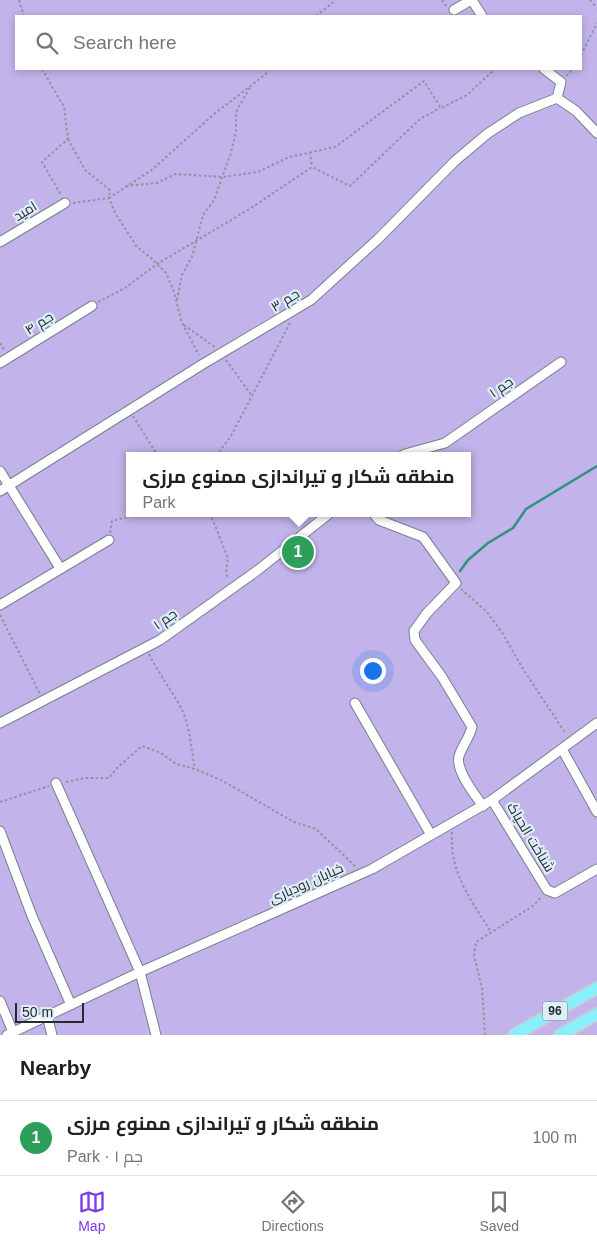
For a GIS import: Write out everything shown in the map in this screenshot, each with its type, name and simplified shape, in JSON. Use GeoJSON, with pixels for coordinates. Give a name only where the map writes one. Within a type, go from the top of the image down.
{"type":"FeatureCollection","features":[{"type":"Feature","properties":{"kind":"main road","name":"96"},"geometry":{"type":"LineString","coordinates":[[514,1035],[597,988]]}},
{"type":"Feature","properties":{"kind":"main road","name":"96"},"geometry":{"type":"LineString","coordinates":[[560,1035],[597,1014]]}},
{"type":"Feature","properties":{"kind":"street"},"geometry":{"type":"LineString","coordinates":[[454,10],[472,0],[481,15]]}},
{"type":"Feature","properties":{"kind":"street"},"geometry":{"type":"LineString","coordinates":[[545,70],[561,82],[558,98],[576,111],[597,134]]}},
{"type":"Feature","properties":{"kind":"street","name":"جم ۳"},"geometry":{"type":"LineString","coordinates":[[0,491],[203,364],[311,300],[410,208],[455,161],[487,134],[519,113],[558,98]]}},
{"type":"Feature","properties":{"kind":"street","name":"امید"},"geometry":{"type":"LineString","coordinates":[[0,242],[65,203]]}},
{"type":"Feature","properties":{"kind":"street","name":"جم ۴"},"geometry":{"type":"LineString","coordinates":[[0,363],[92,306]]}},
{"type":"Feature","properties":{"kind":"street","name":"جم ۱"},"geometry":{"type":"LineString","coordinates":[[412,452],[445,443],[561,362]]}},
{"type":"Feature","properties":{"kind":"street"},"geometry":{"type":"LineString","coordinates":[[0,471],[60,568]]}},
{"type":"Feature","properties":{"kind":"street","name":"جم ۱"},"geometry":{"type":"LineString","coordinates":[[0,723],[160,640],[258,570],[325,517]]}},
{"type":"Feature","properties":{"kind":"street"},"geometry":{"type":"LineString","coordinates":[[376,517],[379,520],[423,536],[456,584],[427,613],[414,631],[415,640],[442,677],[472,728],[470,737],[458,757],[458,768],[483,806]]}},
{"type":"Feature","properties":{"kind":"street"},"geometry":{"type":"LineString","coordinates":[[0,605],[109,540]]}},
{"type":"Feature","properties":{"kind":"street"},"geometry":{"type":"LineString","coordinates":[[355,704],[431,835]]}},
{"type":"Feature","properties":{"kind":"street","name":"خیابان رودباری"},"geometry":{"type":"LineString","coordinates":[[10,1034],[140,972],[362,873],[483,806],[597,723]]}},
{"type":"Feature","properties":{"kind":"street"},"geometry":{"type":"LineString","coordinates":[[562,749],[597,812]]}},
{"type":"Feature","properties":{"kind":"street"},"geometry":{"type":"LineString","coordinates":[[56,783],[140,972],[156,1035]]}},
{"type":"Feature","properties":{"kind":"street","name":"شناخت الحیاک"},"geometry":{"type":"LineString","coordinates":[[492,800],[547,890],[555,893],[597,869]]}},
{"type":"Feature","properties":{"kind":"street"},"geometry":{"type":"LineString","coordinates":[[0,831],[32,916],[71,1005]]}},
{"type":"Feature","properties":{"kind":"street"},"geometry":{"type":"LineString","coordinates":[[0,1001],[10,1034]]}},
{"type":"Feature","properties":{"kind":"street"},"geometry":{"type":"LineString","coordinates":[[47,1016],[52,1035]]}},
{"type":"Feature","properties":{"kind":"path"},"geometry":{"type":"LineString","coordinates":[[19,0],[24,15]]}},
{"type":"Feature","properties":{"kind":"path"},"geometry":{"type":"LineString","coordinates":[[317,15],[336,0]]}},
{"type":"Feature","properties":{"kind":"path"},"geometry":{"type":"LineString","coordinates":[[590,0],[597,8]]}},
{"type":"Feature","properties":{"kind":"path"},"geometry":{"type":"LineString","coordinates":[[582,54],[597,23]]}},
{"type":"Feature","properties":{"kind":"path"},"geometry":{"type":"LineString","coordinates":[[43,70],[64,107],[68,139],[85,170],[110,190],[109,198],[115,213],[137,247],[166,273],[177,302],[182,323],[203,364]]}},
{"type":"Feature","properties":{"kind":"path"},"geometry":{"type":"LineString","coordinates":[[68,139],[42,162],[65,203],[109,198],[153,169],[214,114],[266,74],[268,70]]}},
{"type":"Feature","properties":{"kind":"path"},"geometry":{"type":"LineString","coordinates":[[312,167],[350,186],[420,119],[466,95],[494,70]]}},
{"type":"Feature","properties":{"kind":"path"},"geometry":{"type":"LineString","coordinates":[[126,186],[157,183],[175,174],[223,176],[258,172],[289,157],[335,147],[424,81],[441,108]]}},
{"type":"Feature","properties":{"kind":"path"},"geometry":{"type":"LineString","coordinates":[[177,302],[182,275],[192,257],[203,215],[214,200],[223,176],[236,131],[236,112],[251,86]]}},
{"type":"Feature","properties":{"kind":"path"},"geometry":{"type":"LineString","coordinates":[[310,152],[312,167]]}},
{"type":"Feature","properties":{"kind":"path"},"geometry":{"type":"LineString","coordinates":[[92,306],[125,288],[157,264],[248,210],[312,167]]}},
{"type":"Feature","properties":{"kind":"path"},"geometry":{"type":"LineString","coordinates":[[219,452],[231,436],[299,308]]}},
{"type":"Feature","properties":{"kind":"path"},"geometry":{"type":"LineString","coordinates":[[129,410],[155,452]]}},
{"type":"Feature","properties":{"kind":"path"},"geometry":{"type":"LineString","coordinates":[[109,540],[112,521],[127,517]]}},
{"type":"Feature","properties":{"kind":"path"},"geometry":{"type":"LineString","coordinates":[[212,517],[228,558],[226,572],[231,589]]}},
{"type":"Feature","properties":{"kind":"path"},"geometry":{"type":"LineString","coordinates":[[456,584],[486,612],[503,634],[523,670],[571,742]]}},
{"type":"Feature","properties":{"kind":"path"},"geometry":{"type":"LineString","coordinates":[[0,615],[43,700]]}},
{"type":"Feature","properties":{"kind":"path"},"geometry":{"type":"LineString","coordinates":[[146,647],[159,675],[181,709],[195,768]]}},
{"type":"Feature","properties":{"kind":"path"},"geometry":{"type":"LineString","coordinates":[[0,802],[56,783],[86,778],[109,778],[118,767],[142,746],[161,753],[176,764],[195,768],[223,781],[294,822],[316,829],[362,873]]}},
{"type":"Feature","properties":{"kind":"path"},"geometry":{"type":"LineString","coordinates":[[453,822],[451,847],[460,883],[491,932]]}},
{"type":"Feature","properties":{"kind":"path"},"geometry":{"type":"LineString","coordinates":[[485,1035],[482,987],[474,956],[476,942],[533,906],[547,890]]}},
{"type":"Feature","properties":{"kind":"shaded area"},"geometry":{"type":"Polygon","coordinates":[[[0,0],[597,0],[597,1035],[0,1035],[0,0]]]}},
{"type":"Feature","properties":{"kind":"waterway"},"geometry":{"type":"LineString","coordinates":[[460,571],[468,560],[488,543],[513,528],[526,509],[597,466]]}},
{"type":"Feature","properties":{"kind":"place","name":"منطقه شکار و تیراندازی ممنوع مرزی"},"geometry":{"type":"Point","coordinates":[298,552]}}]}
